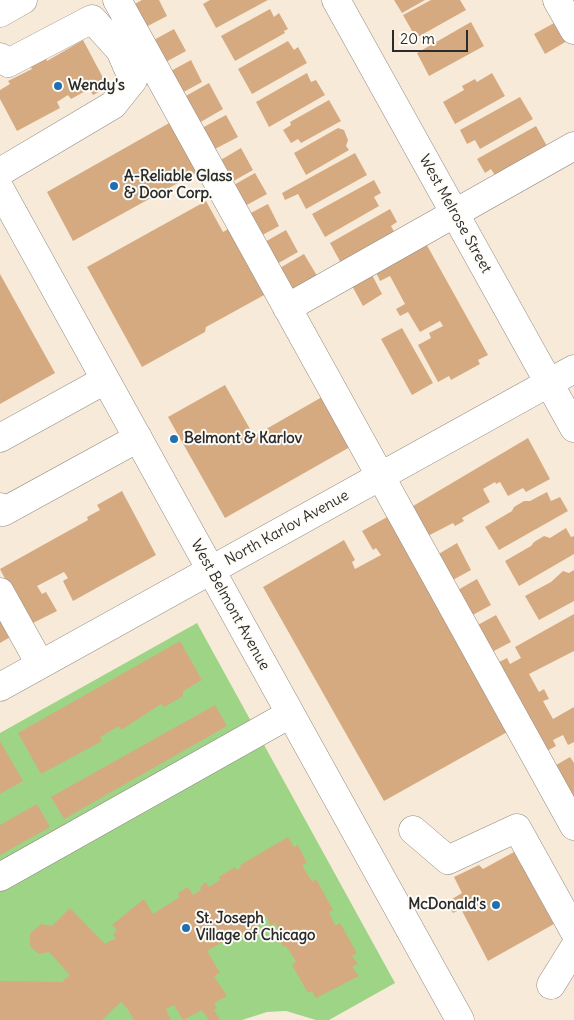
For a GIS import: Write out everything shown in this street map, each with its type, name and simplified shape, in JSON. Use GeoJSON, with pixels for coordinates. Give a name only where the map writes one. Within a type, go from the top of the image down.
{"type":"FeatureCollection","features":[{"type":"Feature","properties":{"kind":"street"},"geometry":{"type":"LineString","coordinates":[[0,13],[23,0]]}},
{"type":"Feature","properties":{"kind":"street"},"geometry":{"type":"LineString","coordinates":[[117,0],[379,477],[574,826]]}},
{"type":"Feature","properties":{"kind":"street","name":"West Melrose Street"},"geometry":{"type":"LineString","coordinates":[[336,0],[574,428]]}},
{"type":"Feature","properties":{"kind":"street"},"geometry":{"type":"LineString","coordinates":[[557,0],[574,30]]}},
{"type":"Feature","properties":{"kind":"street"},"geometry":{"type":"LineString","coordinates":[[0,57],[8,63],[92,9],[120,50],[133,80],[113,105],[0,172]]}},
{"type":"Feature","properties":{"kind":"street"},"geometry":{"type":"LineString","coordinates":[[287,308],[574,146]]}},
{"type":"Feature","properties":{"kind":"street","name":"West Belmont Avenue"},"geometry":{"type":"LineString","coordinates":[[0,189],[460,1020]]}},
{"type":"Feature","properties":{"kind":"street","name":"North Karlov Avenue"},"geometry":{"type":"LineString","coordinates":[[0,687],[574,369]]}},
{"type":"Feature","properties":{"kind":"street"},"geometry":{"type":"LineString","coordinates":[[0,438],[105,380]]}},
{"type":"Feature","properties":{"kind":"street"},"geometry":{"type":"LineString","coordinates":[[0,507],[3,512],[138,438]]}},
{"type":"Feature","properties":{"kind":"street"},"geometry":{"type":"LineString","coordinates":[[0,592],[40,664]]}},
{"type":"Feature","properties":{"kind":"street"},"geometry":{"type":"LineString","coordinates":[[0,877],[290,714]]}},
{"type":"Feature","properties":{"kind":"street"},"geometry":{"type":"LineString","coordinates":[[413,830],[448,860],[517,828],[574,930]]}},
{"type":"Feature","properties":{"kind":"street"},"geometry":{"type":"LineString","coordinates":[[551,985],[574,948]]}},
{"type":"Feature","properties":{"kind":"green space"},"geometry":{"type":"Polygon","coordinates":[[[197,623],[395,983],[329,1020],[316,1020],[286,1011],[267,1012],[242,1020],[0,1020],[0,733],[197,623]]]}},
{"type":"Feature","properties":{"kind":"building"},"geometry":{"type":"Polygon","coordinates":[[[142,0],[159,0],[167,16],[144,28],[133,5],[142,0]]]}},
{"type":"Feature","properties":{"kind":"building"},"geometry":{"type":"Polygon","coordinates":[[[210,0],[268,0],[216,28],[203,4],[210,0]]]}},
{"type":"Feature","properties":{"kind":"building"},"geometry":{"type":"Polygon","coordinates":[[[394,0],[425,0],[402,13],[394,0]]]}},
{"type":"Feature","properties":{"kind":"building"},"geometry":{"type":"Polygon","coordinates":[[[431,0],[460,0],[466,10],[416,38],[403,15],[431,0]]]}},
{"type":"Feature","properties":{"kind":"building"},"geometry":{"type":"Polygon","coordinates":[[[270,9],[274,17],[279,13],[288,29],[284,31],[285,33],[235,61],[221,36],[270,9]]]}},
{"type":"Feature","properties":{"kind":"building"},"geometry":{"type":"Polygon","coordinates":[[[471,22],[484,46],[429,76],[417,53],[471,22]]]}},
{"type":"Feature","properties":{"kind":"building"},"geometry":{"type":"Polygon","coordinates":[[[556,22],[567,41],[545,54],[534,34],[556,22]]]}},
{"type":"Feature","properties":{"kind":"building"},"geometry":{"type":"Polygon","coordinates":[[[174,29],[186,51],[164,63],[152,41],[174,29]]]}},
{"type":"Feature","properties":{"kind":"building","name":"Wendy's"},"geometry":{"type":"Polygon","coordinates":[[[83,40],[108,87],[93,95],[89,89],[71,99],[68,95],[57,102],[60,108],[17,131],[0,99],[0,90],[10,84],[8,81],[32,69],[29,64],[45,55],[47,61],[83,40]]]}},
{"type":"Feature","properties":{"kind":"building"},"geometry":{"type":"Polygon","coordinates":[[[288,41],[294,50],[298,47],[307,63],[252,94],[238,69],[288,41]]]}},
{"type":"Feature","properties":{"kind":"building"},"geometry":{"type":"Polygon","coordinates":[[[191,60],[202,82],[180,94],[169,72],[191,60]]]}},
{"type":"Feature","properties":{"kind":"building"},"geometry":{"type":"Polygon","coordinates":[[[307,73],[311,82],[316,80],[325,95],[269,127],[256,102],[307,73]]]}},
{"type":"Feature","properties":{"kind":"building"},"geometry":{"type":"Polygon","coordinates":[[[492,73],[505,96],[455,124],[443,102],[464,90],[462,86],[475,79],[477,82],[492,73]]]}},
{"type":"Feature","properties":{"kind":"building"},"geometry":{"type":"Polygon","coordinates":[[[209,83],[223,109],[199,123],[184,97],[209,83]]]}},
{"type":"Feature","properties":{"kind":"building"},"geometry":{"type":"Polygon","coordinates":[[[520,97],[533,119],[480,149],[475,140],[467,144],[460,130],[520,97]]]}},
{"type":"Feature","properties":{"kind":"building"},"geometry":{"type":"Polygon","coordinates":[[[329,100],[341,121],[301,143],[298,139],[291,143],[283,130],[291,125],[290,122],[329,100]]]}},
{"type":"Feature","properties":{"kind":"building"},"geometry":{"type":"Polygon","coordinates":[[[226,115],[238,137],[213,150],[202,128],[226,115]]]}},
{"type":"Feature","properties":{"kind":"building","name":"A-Reliable Glass & Door Corp."},"geometry":{"type":"Polygon","coordinates":[[[171,122],[198,172],[73,241],[47,192],[171,122]]]}},
{"type":"Feature","properties":{"kind":"building"},"geometry":{"type":"Polygon","coordinates":[[[536,126],[548,148],[496,177],[491,169],[485,173],[477,159],[536,126]]]}},
{"type":"Feature","properties":{"kind":"building"},"geometry":{"type":"Polygon","coordinates":[[[338,128],[344,130],[348,140],[346,146],[349,150],[306,175],[294,153],[338,128]]]}},
{"type":"Feature","properties":{"kind":"building"},"geometry":{"type":"Polygon","coordinates":[[[241,148],[253,170],[230,183],[219,161],[241,148]]]}},
{"type":"Feature","properties":{"kind":"building"},"geometry":{"type":"Polygon","coordinates":[[[355,153],[367,175],[306,209],[298,194],[285,200],[282,193],[355,153]]]}},
{"type":"Feature","properties":{"kind":"building"},"geometry":{"type":"Polygon","coordinates":[[[255,173],[267,194],[243,207],[232,186],[255,173]]]}},
{"type":"Feature","properties":{"kind":"building"},"geometry":{"type":"Polygon","coordinates":[[[374,180],[381,193],[374,197],[379,206],[325,237],[312,214],[374,180]]]}},
{"type":"Feature","properties":{"kind":"building"},"geometry":{"type":"Polygon","coordinates":[[[206,201],[223,232],[230,228],[266,294],[206,327],[205,332],[142,367],[87,267],[206,201]]]}},
{"type":"Feature","properties":{"kind":"building"},"geometry":{"type":"Polygon","coordinates":[[[268,204],[279,226],[257,238],[245,216],[268,204]]]}},
{"type":"Feature","properties":{"kind":"building"},"geometry":{"type":"Polygon","coordinates":[[[390,209],[397,222],[391,226],[396,235],[342,265],[330,243],[390,209]]]}},
{"type":"Feature","properties":{"kind":"building"},"geometry":{"type":"Polygon","coordinates":[[[286,230],[298,252],[275,265],[263,243],[286,230]]]}},
{"type":"Feature","properties":{"kind":"building"},"geometry":{"type":"Polygon","coordinates":[[[424,240],[488,355],[478,360],[480,364],[451,380],[449,376],[438,382],[418,345],[431,338],[429,333],[443,326],[440,321],[420,332],[408,312],[400,316],[396,309],[405,304],[390,276],[380,281],[374,268],[424,240]]]}},
{"type":"Feature","properties":{"kind":"building"},"geometry":{"type":"Polygon","coordinates":[[[304,254],[319,279],[293,294],[278,269],[304,254]]]}},
{"type":"Feature","properties":{"kind":"building"},"geometry":{"type":"Polygon","coordinates":[[[371,273],[382,294],[363,306],[351,284],[371,273]]]}},
{"type":"Feature","properties":{"kind":"building"},"geometry":{"type":"Polygon","coordinates":[[[0,274],[55,373],[0,404],[0,274]]]}},
{"type":"Feature","properties":{"kind":"building"},"geometry":{"type":"Polygon","coordinates":[[[402,328],[433,383],[412,395],[381,339],[402,328]]]}},
{"type":"Feature","properties":{"kind":"building"},"geometry":{"type":"Polygon","coordinates":[[[225,385],[254,436],[322,397],[350,447],[225,518],[168,417],[225,385]]]}},
{"type":"Feature","properties":{"kind":"building"},"geometry":{"type":"Polygon","coordinates":[[[528,438],[550,479],[526,492],[523,488],[508,496],[500,482],[496,484],[495,482],[483,489],[490,502],[462,518],[464,521],[455,526],[453,523],[424,538],[408,509],[528,438]]]}},
{"type":"Feature","properties":{"kind":"building"},"geometry":{"type":"Polygon","coordinates":[[[122,491],[156,555],[73,601],[63,581],[68,578],[64,572],[37,586],[42,594],[46,592],[57,611],[29,625],[0,569],[88,520],[87,517],[100,510],[97,505],[122,491]]]}},
{"type":"Feature","properties":{"kind":"building"},"geometry":{"type":"Polygon","coordinates":[[[547,492],[551,501],[560,497],[568,511],[499,550],[485,527],[512,511],[514,507],[524,501],[530,501],[547,492]]]}},
{"type":"Feature","properties":{"kind":"building"},"geometry":{"type":"Polygon","coordinates":[[[389,516],[509,731],[384,801],[263,587],[344,540],[355,560],[352,562],[355,569],[381,555],[376,548],[373,550],[362,531],[389,516]]]}},
{"type":"Feature","properties":{"kind":"building"},"geometry":{"type":"Polygon","coordinates":[[[566,528],[571,537],[574,536],[574,554],[519,586],[505,561],[544,536],[550,538],[566,528]]]}},
{"type":"Feature","properties":{"kind":"building"},"geometry":{"type":"Polygon","coordinates":[[[457,543],[471,570],[451,581],[437,555],[457,543]]]}},
{"type":"Feature","properties":{"kind":"building"},"geometry":{"type":"Polygon","coordinates":[[[574,570],[574,601],[539,620],[525,596],[551,582],[563,571],[569,573],[574,570]]]}},
{"type":"Feature","properties":{"kind":"building"},"geometry":{"type":"Polygon","coordinates":[[[477,579],[491,605],[469,617],[456,591],[477,579]]]}},
{"type":"Feature","properties":{"kind":"building"},"geometry":{"type":"Polygon","coordinates":[[[0,614],[12,636],[0,643],[0,614]]]}},
{"type":"Feature","properties":{"kind":"building"},"geometry":{"type":"Polygon","coordinates":[[[574,614],[574,651],[529,674],[539,692],[544,689],[549,699],[543,701],[553,719],[574,707],[574,742],[568,745],[563,735],[553,740],[556,746],[543,753],[493,665],[507,658],[510,664],[521,658],[515,647],[574,614]]]}},
{"type":"Feature","properties":{"kind":"building"},"geometry":{"type":"Polygon","coordinates":[[[496,615],[511,642],[490,653],[476,626],[496,615]]]}},
{"type":"Feature","properties":{"kind":"building"},"geometry":{"type":"Polygon","coordinates":[[[180,641],[202,680],[183,691],[183,696],[164,707],[161,704],[121,730],[119,726],[100,737],[102,741],[41,774],[18,733],[180,641]]]}},
{"type":"Feature","properties":{"kind":"building"},"geometry":{"type":"Polygon","coordinates":[[[215,705],[227,726],[64,819],[51,797],[215,705]]]}},
{"type":"Feature","properties":{"kind":"building"},"geometry":{"type":"Polygon","coordinates":[[[0,741],[23,781],[0,794],[0,741]]]}},
{"type":"Feature","properties":{"kind":"building"},"geometry":{"type":"Polygon","coordinates":[[[570,757],[574,763],[574,811],[551,768],[570,757]]]}},
{"type":"Feature","properties":{"kind":"building"},"geometry":{"type":"Polygon","coordinates":[[[37,804],[50,827],[0,855],[0,825],[37,804]]]}},
{"type":"Feature","properties":{"kind":"building","name":"St. Joseph Village of Chicago"},"geometry":{"type":"Polygon","coordinates":[[[288,837],[294,847],[298,845],[307,863],[302,865],[312,882],[316,879],[333,910],[329,912],[335,926],[340,923],[357,953],[352,956],[358,964],[352,967],[359,976],[316,998],[312,991],[308,993],[292,965],[296,961],[286,946],[283,947],[277,936],[280,934],[275,923],[271,926],[266,916],[259,919],[260,926],[230,944],[228,939],[207,951],[220,973],[214,976],[227,996],[214,1003],[217,1008],[214,1010],[220,1020],[209,1020],[202,1010],[183,1020],[174,1005],[166,1009],[171,1020],[134,1020],[121,1002],[102,1020],[0,1020],[0,981],[62,982],[70,975],[49,952],[39,954],[30,946],[30,934],[41,924],[52,926],[70,908],[105,944],[116,938],[113,935],[117,930],[112,925],[144,899],[153,914],[180,897],[178,893],[188,887],[193,895],[201,890],[200,887],[206,882],[209,887],[220,880],[219,877],[235,867],[237,870],[241,867],[240,865],[288,837]]]}},
{"type":"Feature","properties":{"kind":"building","name":"McDonald's"},"geometry":{"type":"Polygon","coordinates":[[[514,852],[521,865],[530,860],[540,878],[531,883],[554,924],[488,961],[461,909],[453,913],[447,902],[462,893],[454,877],[479,865],[483,869],[514,852]]]}},
{"type":"Feature","properties":{"kind":"place","name":"Wendy's"},"geometry":{"type":"Point","coordinates":[58,86]}},
{"type":"Feature","properties":{"kind":"place","name":"A-Reliable Glass & Door Corp."},"geometry":{"type":"Point","coordinates":[114,186]}},
{"type":"Feature","properties":{"kind":"place","name":"Belmont & Karlov"},"geometry":{"type":"Point","coordinates":[174,439]}},
{"type":"Feature","properties":{"kind":"place","name":"McDonald's"},"geometry":{"type":"Point","coordinates":[496,905]}},
{"type":"Feature","properties":{"kind":"place","name":"St. Joseph Village of Chicago"},"geometry":{"type":"Point","coordinates":[186,928]}}]}
